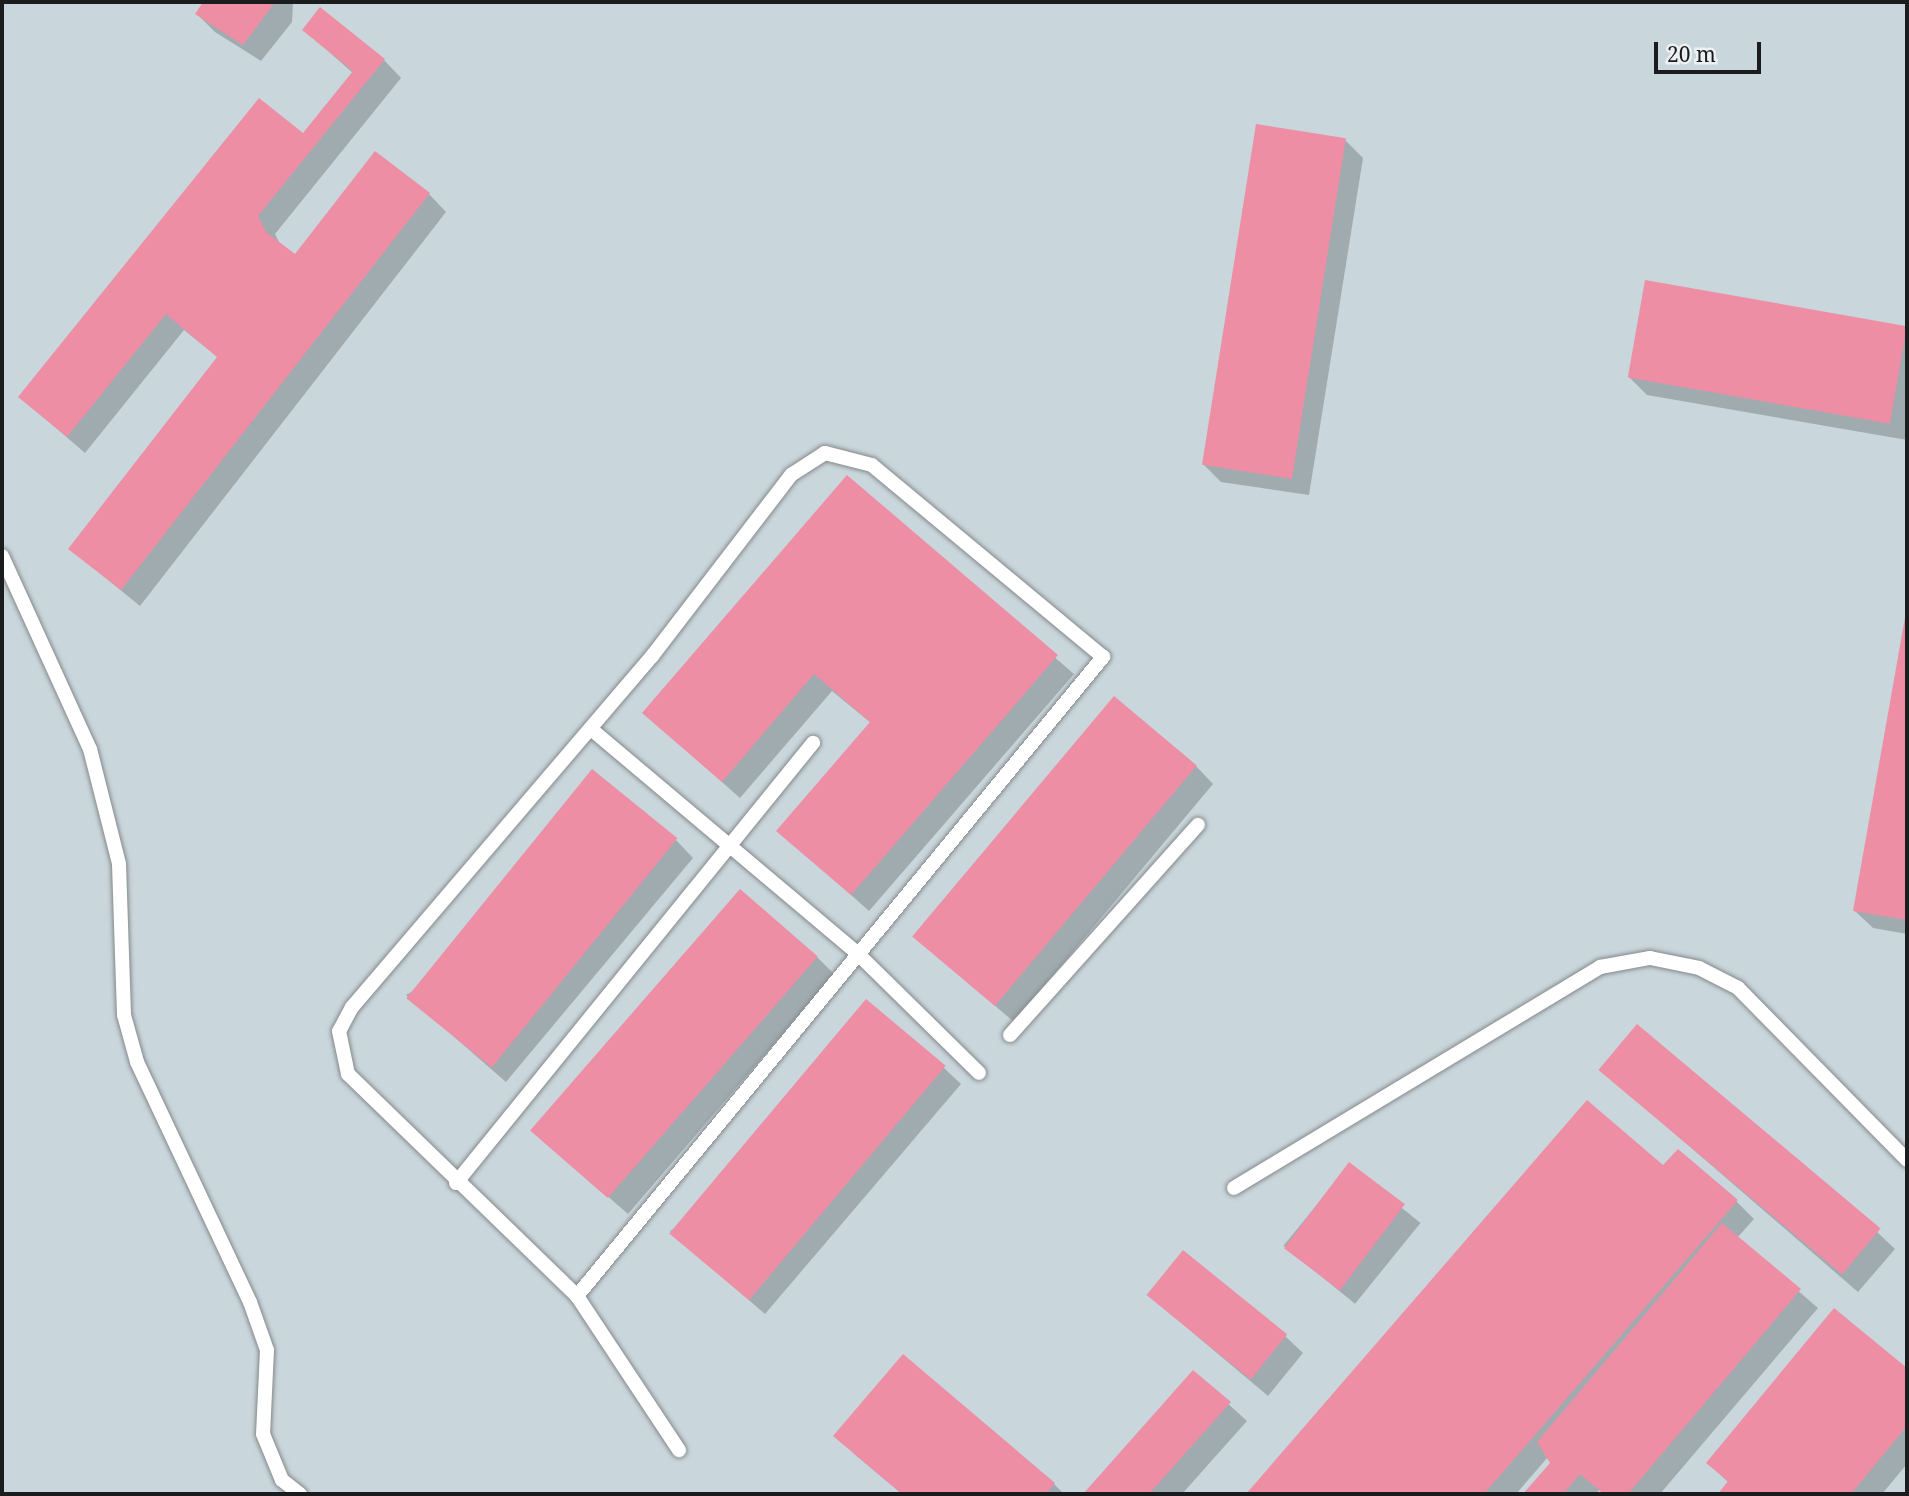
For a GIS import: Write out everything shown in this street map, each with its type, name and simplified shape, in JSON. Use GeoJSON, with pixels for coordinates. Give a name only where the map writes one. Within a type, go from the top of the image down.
{"type":"FeatureCollection","features":[{"type":"Feature","properties":{"kind":"lane"},"geometry":{"type":"LineString","coordinates":[[577,1296],[1103,657],[872,465],[825,453],[791,475],[592,729],[352,1007],[339,1031],[348,1074],[456,1184],[577,1296],[679,1450]]}},
{"type":"Feature","properties":{"kind":"lane"},"geometry":{"type":"LineString","coordinates":[[2,556],[90,749],[119,864],[124,1015],[137,1062],[250,1302],[267,1350],[263,1434],[282,1480],[300,1494]]}},
{"type":"Feature","properties":{"kind":"lane"},"geometry":{"type":"LineString","coordinates":[[592,729],[857,953],[979,1073]]}},
{"type":"Feature","properties":{"kind":"lane"},"geometry":{"type":"LineString","coordinates":[[456,1184],[728,843],[813,743]]}},
{"type":"Feature","properties":{"kind":"lane"},"geometry":{"type":"LineString","coordinates":[[1010,1035],[1198,825]]}},
{"type":"Feature","properties":{"kind":"lane"},"geometry":{"type":"LineString","coordinates":[[1234,1188],[1600,967],[1650,958],[1699,968],[1738,988],[1907,1160]]}},
{"type":"Feature","properties":{"kind":"shaded area"},"geometry":{"type":"Polygon","coordinates":[[[2,2],[1907,2],[1907,1494],[2,1494],[2,2]]]}},
{"type":"Feature","properties":{"kind":"building"},"geometry":{"type":"Polygon","coordinates":[[[203,2],[275,2],[243,45],[195,14],[203,2]]]}},
{"type":"Feature","properties":{"kind":"building"},"geometry":{"type":"Polygon","coordinates":[[[320,7],[385,59],[258,216],[266,232],[295,254],[375,151],[430,193],[121,590],[68,549],[217,357],[166,314],[67,437],[18,397],[259,98],[303,133],[353,71],[302,30],[320,7]]]}},
{"type":"Feature","properties":{"kind":"building"},"geometry":{"type":"Polygon","coordinates":[[[1256,124],[1346,138],[1292,479],[1202,465],[1256,124]]]}},
{"type":"Feature","properties":{"kind":"building"},"geometry":{"type":"Polygon","coordinates":[[[1645,280],[1907,326],[1890,424],[1628,377],[1645,280]]]}},
{"type":"Feature","properties":{"kind":"building"},"geometry":{"type":"Polygon","coordinates":[[[847,475],[1058,655],[851,895],[776,831],[870,722],[814,674],[722,782],[642,713],[847,475]]]}},
{"type":"Feature","properties":{"kind":"building"},"geometry":{"type":"Polygon","coordinates":[[[1907,612],[1907,920],[1853,911],[1907,612]]]}},
{"type":"Feature","properties":{"kind":"building"},"geometry":{"type":"Polygon","coordinates":[[[1114,696],[1197,765],[995,1006],[912,937],[1114,696]]]}},
{"type":"Feature","properties":{"kind":"building"},"geometry":{"type":"Polygon","coordinates":[[[592,769],[677,838],[492,1067],[406,998],[592,769]]]}},
{"type":"Feature","properties":{"kind":"building"},"geometry":{"type":"Polygon","coordinates":[[[740,889],[818,957],[608,1198],[530,1131],[740,889]]]}},
{"type":"Feature","properties":{"kind":"building"},"geometry":{"type":"Polygon","coordinates":[[[866,999],[946,1066],[749,1300],[669,1233],[866,999]]]}},
{"type":"Feature","properties":{"kind":"building"},"geometry":{"type":"Polygon","coordinates":[[[1637,1024],[1881,1228],[1842,1274],[1598,1070],[1637,1024]]]}},
{"type":"Feature","properties":{"kind":"building"},"geometry":{"type":"Polygon","coordinates":[[[1587,1100],[1663,1165],[1678,1149],[1738,1200],[1484,1494],[1246,1494],[1587,1100]]]}},
{"type":"Feature","properties":{"kind":"building"},"geometry":{"type":"Polygon","coordinates":[[[1349,1162],[1405,1204],[1340,1290],[1284,1248],[1349,1162]]]}},
{"type":"Feature","properties":{"kind":"building"},"geometry":{"type":"Polygon","coordinates":[[[1722,1223],[1801,1289],[1628,1494],[1604,1494],[1580,1474],[1563,1494],[1523,1494],[1550,1463],[1537,1442],[1722,1223]]]}},
{"type":"Feature","properties":{"kind":"building"},"geometry":{"type":"Polygon","coordinates":[[[1183,1250],[1287,1334],[1251,1379],[1146,1295],[1183,1250]]]}},
{"type":"Feature","properties":{"kind":"building"},"geometry":{"type":"Polygon","coordinates":[[[1834,1308],[1907,1368],[1907,1426],[1851,1494],[1718,1494],[1728,1481],[1706,1463],[1834,1308]]]}},
{"type":"Feature","properties":{"kind":"building"},"geometry":{"type":"Polygon","coordinates":[[[903,1354],[1055,1483],[1046,1494],[902,1494],[833,1436],[903,1354]]]}},
{"type":"Feature","properties":{"kind":"building"},"geometry":{"type":"Polygon","coordinates":[[[1193,1370],[1231,1402],[1149,1494],[1083,1494],[1193,1370]]]}}]}
